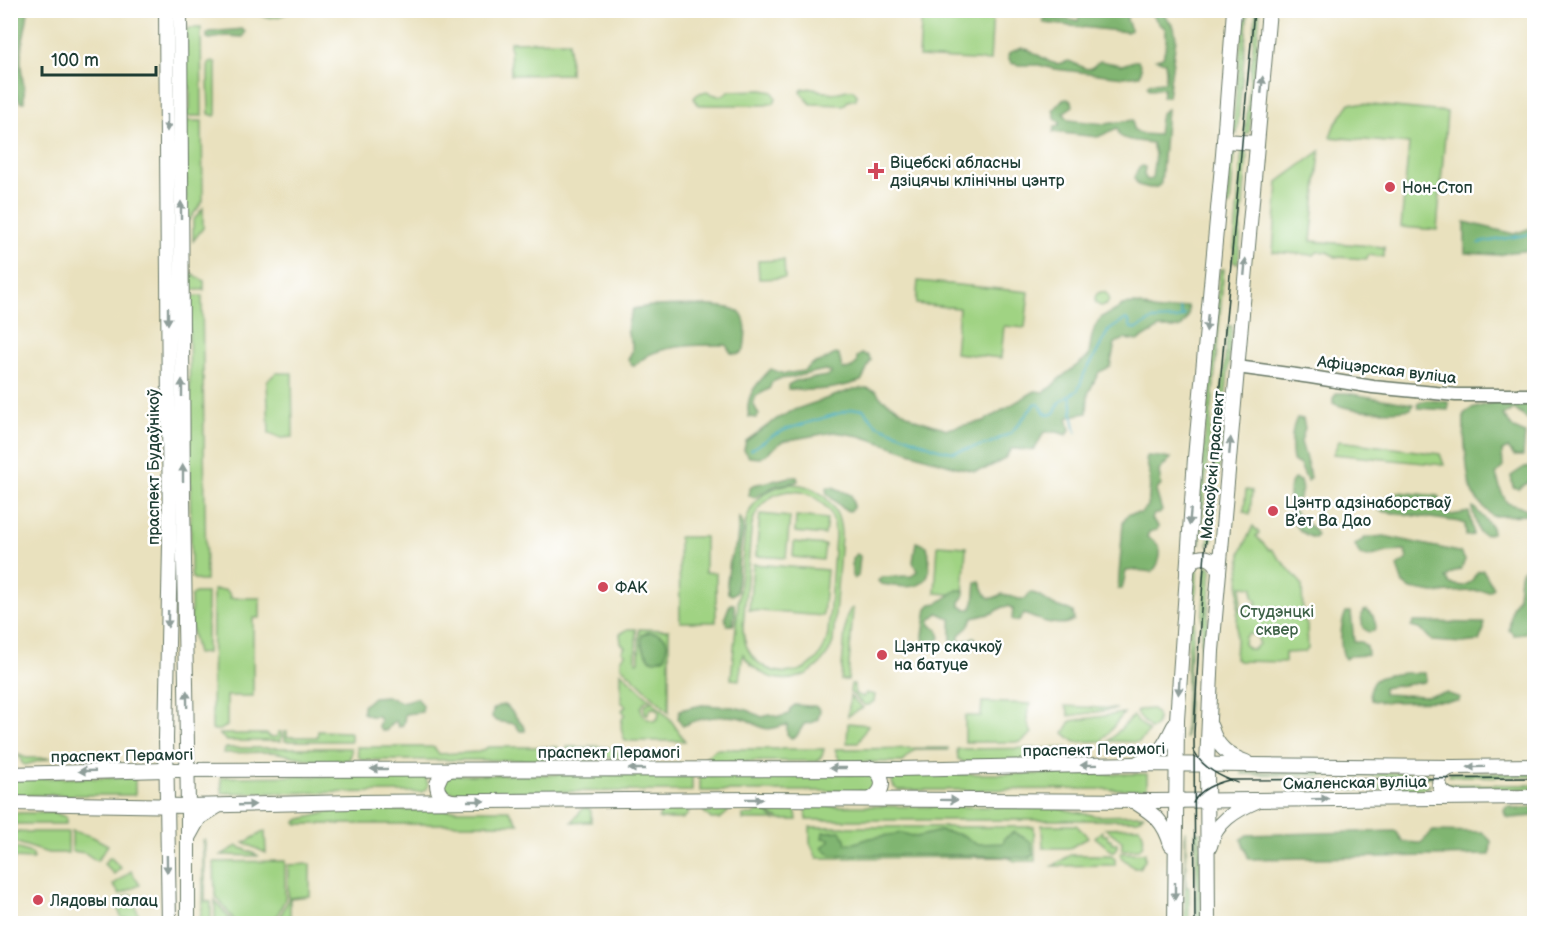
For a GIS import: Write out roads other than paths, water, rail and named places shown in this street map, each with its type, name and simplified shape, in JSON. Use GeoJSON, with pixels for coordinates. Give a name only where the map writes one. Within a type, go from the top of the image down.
{"type":"FeatureCollection","features":[{"type":"Feature","properties":{"kind":"main road","name":"праспект Будаўнікоў"},"geometry":{"type":"LineString","coordinates":[[166,10],[170,534],[166,806],[169,924]]}},
{"type":"Feature","properties":{"kind":"main road","name":"праспект Будаўнікоў"},"geometry":{"type":"LineString","coordinates":[[180,10],[188,924]]}},
{"type":"Feature","properties":{"kind":"main road","name":"Маскоўскі праспект"},"geometry":{"type":"LineString","coordinates":[[1175,924],[1177,720],[1186,572],[1234,10]]}},
{"type":"Feature","properties":{"kind":"main road","name":"Маскоўскі праспект"},"geometry":{"type":"LineString","coordinates":[[1208,924],[1207,764],[1212,651],[1269,10]]}},
{"type":"Feature","properties":{"kind":"main road"},"geometry":{"type":"LineString","coordinates":[[1224,141],[1257,144]]}},
{"type":"Feature","properties":{"kind":"main road"},"geometry":{"type":"LineString","coordinates":[[1189,539],[1196,548],[1204,551],[1212,549],[1221,540]]}},
{"type":"Feature","properties":{"kind":"main road"},"geometry":{"type":"LineString","coordinates":[[1186,572],[1190,562],[1203,556],[1216,563],[1219,574]]}},
{"type":"Feature","properties":{"kind":"main road"},"geometry":{"type":"LineString","coordinates":[[1209,716],[1213,735],[1221,748],[1232,757],[1257,765]]}},
{"type":"Feature","properties":{"kind":"main road"},"geometry":{"type":"LineString","coordinates":[[1134,764],[1159,752],[1164,747],[1177,720]]}},
{"type":"Feature","properties":{"kind":"main road"},"geometry":{"type":"LineString","coordinates":[[187,738],[198,759],[217,769]]}},
{"type":"Feature","properties":{"kind":"main road"},"geometry":{"type":"LineString","coordinates":[[140,770],[162,752],[166,739]]}},
{"type":"Feature","properties":{"kind":"main road","name":"праспект Перамогі"},"geometry":{"type":"LineString","coordinates":[[10,774],[217,769],[897,769],[1207,764]]}},
{"type":"Feature","properties":{"kind":"main road","name":"Смаленская вуліца"},"geometry":{"type":"LineString","coordinates":[[1207,764],[1534,766]]}},
{"type":"Feature","properties":{"kind":"main road"},"geometry":{"type":"LineString","coordinates":[[1423,798],[1432,791],[1434,782],[1432,774],[1424,767]]}},
{"type":"Feature","properties":{"kind":"main road"},"geometry":{"type":"LineString","coordinates":[[1453,797],[1442,792],[1439,780],[1443,772],[1454,767]]}},
{"type":"Feature","properties":{"kind":"main road"},"geometry":{"type":"LineString","coordinates":[[871,799],[878,795],[882,787],[878,773],[872,768]]}},
{"type":"Feature","properties":{"kind":"main road"},"geometry":{"type":"LineString","coordinates":[[418,801],[429,795],[432,784],[428,774],[419,769]]}},
{"type":"Feature","properties":{"kind":"main road"},"geometry":{"type":"LineString","coordinates":[[452,769],[442,773],[437,784],[440,794],[452,801]]}},
{"type":"Feature","properties":{"kind":"main road"},"geometry":{"type":"LineString","coordinates":[[897,769],[889,776],[888,783],[889,791],[898,799]]}},
{"type":"Feature","properties":{"kind":"main road","name":"Смаленская вуліца"},"geometry":{"type":"LineString","coordinates":[[1175,801],[1534,797]]}},
{"type":"Feature","properties":{"kind":"main road"},"geometry":{"type":"LineString","coordinates":[[10,803],[218,806],[418,801],[898,799],[1175,801]]}},
{"type":"Feature","properties":{"kind":"main road"},"geometry":{"type":"LineString","coordinates":[[1208,857],[1212,840],[1225,819],[1262,799]]}},
{"type":"Feature","properties":{"kind":"main road"},"geometry":{"type":"LineString","coordinates":[[1134,801],[1163,823],[1175,858]]}},
{"type":"Feature","properties":{"kind":"main road"},"geometry":{"type":"LineString","coordinates":[[140,806],[162,824],[167,838]]}},
{"type":"Feature","properties":{"kind":"main road"},"geometry":{"type":"LineString","coordinates":[[188,838],[199,818],[218,806]]}},
{"type":"Feature","properties":{"kind":"street","name":"Афіцэрская вуліца"},"geometry":{"type":"LineString","coordinates":[[1237,368],[1373,387],[1444,394],[1534,395]]}},
{"type":"Feature","properties":{"kind":"waterway"},"geometry":{"type":"LineString","coordinates":[[1479,243],[1534,232]]}},
{"type":"Feature","properties":{"kind":"waterway"},"geometry":{"type":"LineString","coordinates":[[1180,308],[1182,316]]}},
{"type":"Feature","properties":{"kind":"waterway"},"geometry":{"type":"LineString","coordinates":[[751,450],[787,429],[853,409],[863,409],[877,425],[938,449],[953,452],[988,444],[1011,433],[1035,404],[1039,404],[1049,415],[1054,413],[1061,401],[1078,390],[1085,372],[1108,331],[1126,319],[1131,328],[1137,329],[1152,320],[1177,319],[1185,315]]}},
{"type":"Feature","properties":{"kind":"waterway"},"geometry":{"type":"LineString","coordinates":[[1070,395],[1076,432]]}},
{"type":"Feature","properties":{"kind":"tram line"},"geometry":{"type":"LineString","coordinates":[[1195,924],[1194,733],[1199,639],[1254,10]]}},
{"type":"Feature","properties":{"kind":"tram line"},"geometry":{"type":"LineString","coordinates":[[1193,750],[1201,762],[1212,771],[1238,783]]}},
{"type":"Feature","properties":{"kind":"tram line"},"geometry":{"type":"LineString","coordinates":[[1193,803],[1199,794],[1208,788],[1229,780],[1534,778]]}},
{"type":"Feature","properties":{"kind":"place","name":"Віцебскі абласны дзіцячы клінічны цэнтр"},"geometry":{"type":"Point","coordinates":[876,171]}},
{"type":"Feature","properties":{"kind":"place","name":"Нон-Стоп"},"geometry":{"type":"Point","coordinates":[1390,187]}},
{"type":"Feature","properties":{"kind":"place","name":"Цэнтр адзінаборстваў Вʼет Ва Дао"},"geometry":{"type":"Point","coordinates":[1273,511]}},
{"type":"Feature","properties":{"kind":"place","name":"ФАК"},"geometry":{"type":"Point","coordinates":[603,587]}},
{"type":"Feature","properties":{"kind":"place","name":"Цэнтр скачкоў на батуце"},"geometry":{"type":"Point","coordinates":[882,655]}},
{"type":"Feature","properties":{"kind":"place","name":"Лядовы палац"},"geometry":{"type":"Point","coordinates":[38,900]}},
{"type":"Feature","properties":{"kind":"park label","name":"Студэнцкі сквер"},"geometry":{"type":"Point","coordinates":[1277,620]}}]}
